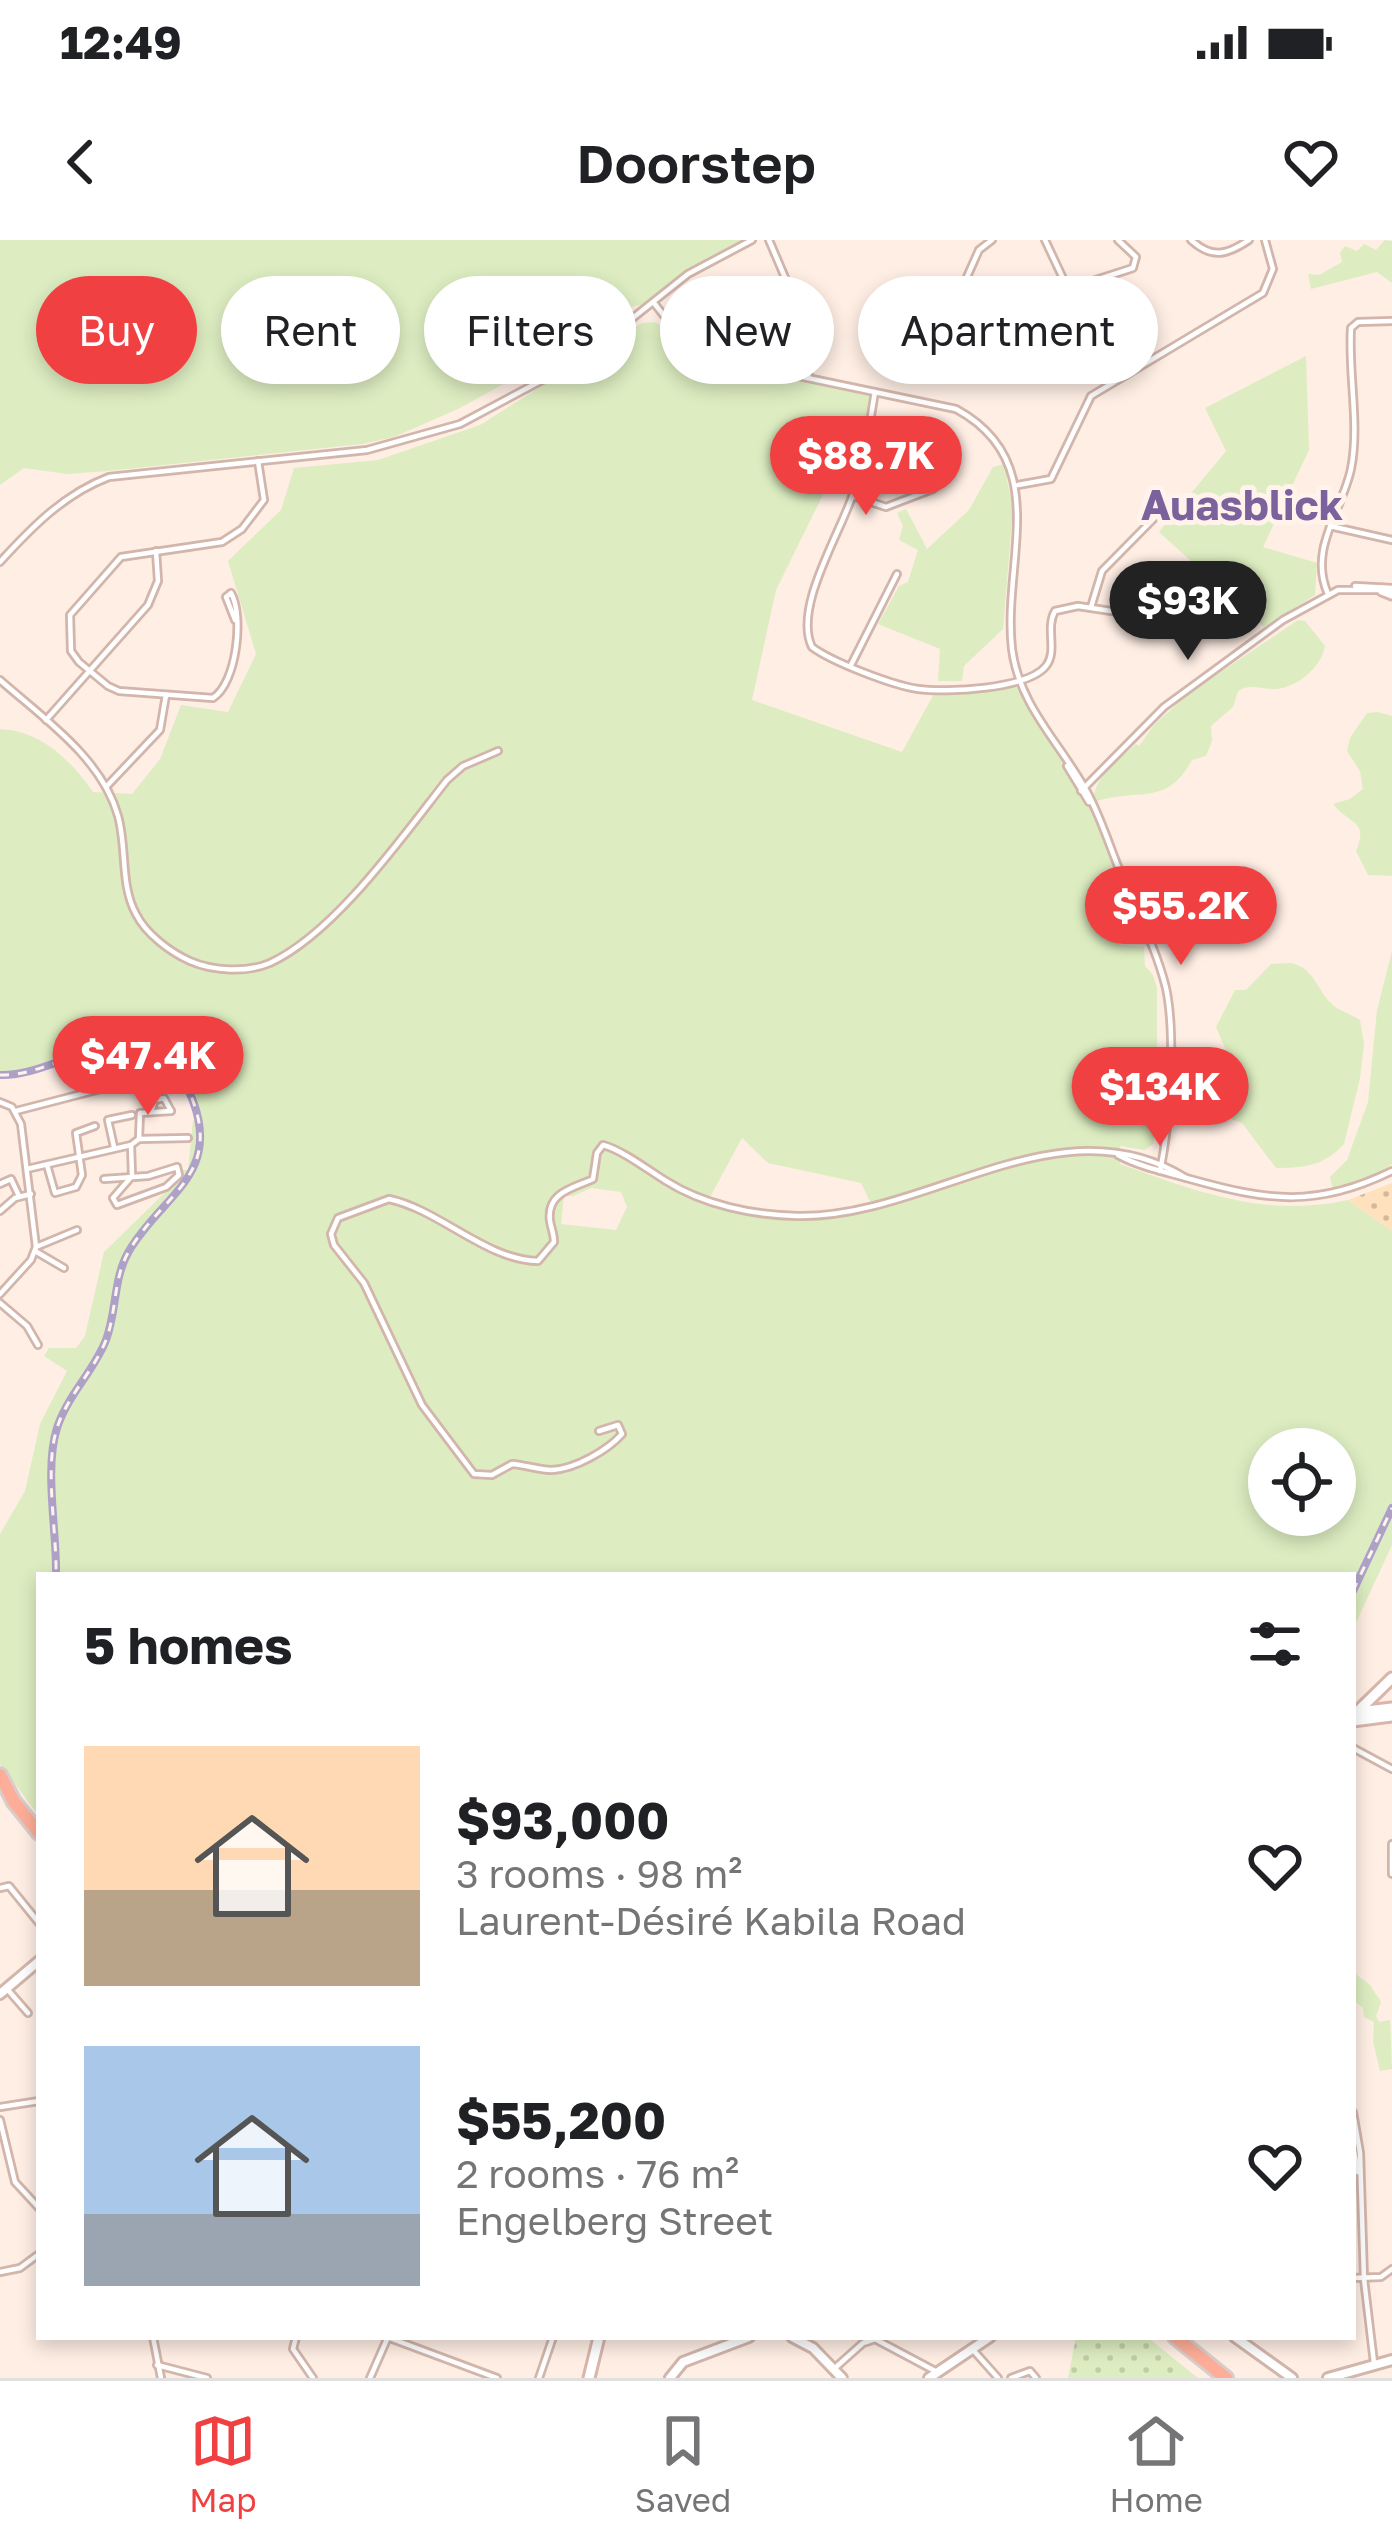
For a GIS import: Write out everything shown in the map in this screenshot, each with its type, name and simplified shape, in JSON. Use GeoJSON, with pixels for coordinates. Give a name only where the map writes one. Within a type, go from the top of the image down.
{"type":"FeatureCollection","features":[{"type":"Feature","properties":{"kind":"highway"},"geometry":{"type":"LineString","coordinates":[[0,1774],[14,1802],[36,1827]]}},
{"type":"Feature","properties":{"kind":"highway"},"geometry":{"type":"LineString","coordinates":[[1169,2340],[1215,2378]]}},
{"type":"Feature","properties":{"kind":"highway"},"geometry":{"type":"LineString","coordinates":[[1178,2340],[1226,2378]]}},
{"type":"Feature","properties":{"kind":"main road"},"geometry":{"type":"LineString","coordinates":[[1356,1716],[1392,1678]]}},
{"type":"Feature","properties":{"kind":"main road"},"geometry":{"type":"LineString","coordinates":[[1356,1716],[1392,1716]]}},
{"type":"Feature","properties":{"kind":"main road"},"geometry":{"type":"LineString","coordinates":[[587,2378],[596,2340]]}},
{"type":"Feature","properties":{"kind":"street"},"geometry":{"type":"LineString","coordinates":[[0,562],[45,516],[88,485],[131,473],[389,447],[460,424],[580,360],[706,263],[752,240]]}},
{"type":"Feature","properties":{"kind":"street"},"geometry":{"type":"LineString","coordinates":[[769,240],[784,276]]}},
{"type":"Feature","properties":{"kind":"street"},"geometry":{"type":"LineString","coordinates":[[966,276],[979,250],[992,240]]}},
{"type":"Feature","properties":{"kind":"street"},"geometry":{"type":"LineString","coordinates":[[1046,240],[1062,276]]}},
{"type":"Feature","properties":{"kind":"street"},"geometry":{"type":"LineString","coordinates":[[1111,276],[1133,268],[1136,257],[1118,240]]}},
{"type":"Feature","properties":{"kind":"street"},"geometry":{"type":"LineString","coordinates":[[1191,240],[1217,254],[1249,240]]}},
{"type":"Feature","properties":{"kind":"street"},"geometry":{"type":"LineString","coordinates":[[1017,485],[1051,479],[1091,396],[1263,293],[1273,269],[1265,240]]}},
{"type":"Feature","properties":{"kind":"street"},"geometry":{"type":"LineString","coordinates":[[653,303],[660,312]]}},
{"type":"Feature","properties":{"kind":"street"},"geometry":{"type":"LineString","coordinates":[[1328,594],[1321,568],[1352,464],[1351,328],[1358,322],[1392,320]]}},
{"type":"Feature","properties":{"kind":"street"},"geometry":{"type":"LineString","coordinates":[[834,383],[933,402],[971,417],[1002,448],[1017,485],[1010,612],[1019,680],[1041,726],[1085,790]]}},
{"type":"Feature","properties":{"kind":"street"},"geometry":{"type":"LineString","coordinates":[[875,392],[853,496],[810,602],[807,622],[812,647],[922,689],[985,687],[1019,680],[1048,663],[1050,621],[1055,611],[1070,606],[1111,611]]}},
{"type":"Feature","properties":{"kind":"street"},"geometry":{"type":"LineString","coordinates":[[235,620],[234,658],[218,696],[119,691],[71,651],[70,615],[121,557],[222,542],[242,530],[264,500],[258,461]]}},
{"type":"Feature","properties":{"kind":"street"},"geometry":{"type":"LineString","coordinates":[[853,496],[886,506],[933,489]]}},
{"type":"Feature","properties":{"kind":"street"},"geometry":{"type":"LineString","coordinates":[[1091,607],[1102,571],[1168,504]]}},
{"type":"Feature","properties":{"kind":"street"},"geometry":{"type":"LineString","coordinates":[[1330,526],[1392,539]]}},
{"type":"Feature","properties":{"kind":"street"},"geometry":{"type":"LineString","coordinates":[[46,721],[152,597],[158,581],[156,551]]}},
{"type":"Feature","properties":{"kind":"street"},"geometry":{"type":"LineString","coordinates":[[851,664],[897,574]]}},
{"type":"Feature","properties":{"kind":"street"},"geometry":{"type":"LineString","coordinates":[[1085,790],[1192,686],[1283,620],[1338,590],[1389,589]]}},
{"type":"Feature","properties":{"kind":"street"},"geometry":{"type":"LineString","coordinates":[[0,680],[82,754],[106,787],[118,812],[128,894],[136,915],[178,956],[201,966],[245,968],[270,963],[314,932],[368,882],[447,780],[463,766],[498,751]]}},
{"type":"Feature","properties":{"kind":"street"},"geometry":{"type":"LineString","coordinates":[[106,787],[164,724],[166,694]]}},
{"type":"Feature","properties":{"kind":"street"},"geometry":{"type":"LineString","coordinates":[[1065,760],[1085,790],[1166,991],[1170,1050],[1161,1168]]}},
{"type":"Feature","properties":{"kind":"street"},"geometry":{"type":"LineString","coordinates":[[1075,772],[1093,779]]}},
{"type":"Feature","properties":{"kind":"street"},"geometry":{"type":"LineString","coordinates":[[0,1102],[16,1111],[116,1085],[136,1085]]}},
{"type":"Feature","properties":{"kind":"street"},"geometry":{"type":"LineString","coordinates":[[16,1111],[35,1249]]}},
{"type":"Feature","properties":{"kind":"street"},"geometry":{"type":"LineString","coordinates":[[139,1138],[139,1115],[152,1111]]}},
{"type":"Feature","properties":{"kind":"street"},"geometry":{"type":"LineString","coordinates":[[114,1147],[108,1120],[132,1115]]}},
{"type":"Feature","properties":{"kind":"street"},"geometry":{"type":"LineString","coordinates":[[47,1165],[56,1193],[78,1184],[82,1175],[76,1133],[95,1126]]}},
{"type":"Feature","properties":{"kind":"street"},"geometry":{"type":"LineString","coordinates":[[27,1169],[131,1145],[139,1138],[188,1138]]}},
{"type":"Feature","properties":{"kind":"street"},"geometry":{"type":"LineString","coordinates":[[104,1179],[132,1176],[148,1176],[176,1167],[178,1175],[166,1187],[117,1205],[115,1193],[132,1176],[131,1145]]}},
{"type":"Feature","properties":{"kind":"street"},"geometry":{"type":"LineString","coordinates":[[599,1430],[618,1425],[622,1434],[577,1463],[551,1470],[512,1464],[492,1475],[475,1474],[422,1405],[364,1283],[334,1245],[332,1231],[341,1215],[389,1199],[454,1225],[501,1252],[538,1261],[554,1242],[550,1222],[554,1200],[567,1188],[593,1179],[602,1145],[675,1186],[725,1206],[812,1216],[892,1201],[1030,1156],[1118,1154],[1240,1194],[1291,1199],[1347,1191],[1392,1172]]}},
{"type":"Feature","properties":{"kind":"street"},"geometry":{"type":"LineString","coordinates":[[1118,1154],[1186,1178]]}},
{"type":"Feature","properties":{"kind":"street"},"geometry":{"type":"LineString","coordinates":[[1146,1160],[1163,1155]]}},
{"type":"Feature","properties":{"kind":"street"},"geometry":{"type":"LineString","coordinates":[[1163,1155],[1176,1172]]}},
{"type":"Feature","properties":{"kind":"street"},"geometry":{"type":"LineString","coordinates":[[0,1184],[11,1179],[19,1196]]}},
{"type":"Feature","properties":{"kind":"street"},"geometry":{"type":"LineString","coordinates":[[0,1211],[19,1196],[31,1194]]}},
{"type":"Feature","properties":{"kind":"street"},"geometry":{"type":"LineString","coordinates":[[0,1294],[35,1249],[77,1230]]}},
{"type":"Feature","properties":{"kind":"street"},"geometry":{"type":"LineString","coordinates":[[35,1249],[64,1268]]}},
{"type":"Feature","properties":{"kind":"street"},"geometry":{"type":"LineString","coordinates":[[0,1303],[27,1327],[38,1346]]}},
{"type":"Feature","properties":{"kind":"street"},"geometry":{"type":"LineString","coordinates":[[1356,1750],[1392,1769]]}},
{"type":"Feature","properties":{"kind":"street"},"geometry":{"type":"LineString","coordinates":[[1392,1844],[1392,1874]]}},
{"type":"Feature","properties":{"kind":"street"},"geometry":{"type":"LineString","coordinates":[[0,1888],[8,1886],[36,1920]]}},
{"type":"Feature","properties":{"kind":"street"},"geometry":{"type":"LineString","coordinates":[[28,2013],[3,1991],[36,1964]]}},
{"type":"Feature","properties":{"kind":"street"},"geometry":{"type":"LineString","coordinates":[[0,2107],[36,2101]]}},
{"type":"Feature","properties":{"kind":"street"},"geometry":{"type":"LineString","coordinates":[[0,2120],[13,2177],[36,2204]]}},
{"type":"Feature","properties":{"kind":"street"},"geometry":{"type":"LineString","coordinates":[[1356,2130],[1374,2364]]}},
{"type":"Feature","properties":{"kind":"street"},"geometry":{"type":"LineString","coordinates":[[1356,2162],[1359,2177]]}},
{"type":"Feature","properties":{"kind":"street"},"geometry":{"type":"LineString","coordinates":[[0,2272],[20,2268],[36,2256]]}},
{"type":"Feature","properties":{"kind":"street"},"geometry":{"type":"LineString","coordinates":[[1356,2278],[1384,2276],[1392,2269]]}},
{"type":"Feature","properties":{"kind":"street"},"geometry":{"type":"LineString","coordinates":[[153,2340],[161,2378]]}},
{"type":"Feature","properties":{"kind":"street"},"geometry":{"type":"LineString","coordinates":[[295,2340],[293,2349],[313,2378]]}},
{"type":"Feature","properties":{"kind":"street"},"geometry":{"type":"LineString","coordinates":[[370,2378],[387,2340]]}},
{"type":"Feature","properties":{"kind":"street"},"geometry":{"type":"LineString","coordinates":[[396,2340],[497,2378]]}},
{"type":"Feature","properties":{"kind":"street"},"geometry":{"type":"LineString","coordinates":[[539,2378],[552,2340]]}},
{"type":"Feature","properties":{"kind":"street"},"geometry":{"type":"LineString","coordinates":[[670,2378],[683,2362],[741,2340]]}},
{"type":"Feature","properties":{"kind":"street"},"geometry":{"type":"LineString","coordinates":[[798,2340],[813,2348],[842,2378]]}},
{"type":"Feature","properties":{"kind":"street"},"geometry":{"type":"LineString","coordinates":[[834,2369],[872,2340]]}},
{"type":"Feature","properties":{"kind":"street"},"geometry":{"type":"LineString","coordinates":[[877,2340],[933,2375],[986,2340]]}},
{"type":"Feature","properties":{"kind":"street"},"geometry":{"type":"LineString","coordinates":[[1239,2340],[1292,2378]]}},
{"type":"Feature","properties":{"kind":"street"},"geometry":{"type":"LineString","coordinates":[[972,2349],[998,2378]]}},
{"type":"Feature","properties":{"kind":"street"},"geometry":{"type":"LineString","coordinates":[[1328,2378],[1392,2360]]}},
{"type":"Feature","properties":{"kind":"street"},"geometry":{"type":"LineString","coordinates":[[157,2366],[207,2378]]}},
{"type":"Feature","properties":{"kind":"street"},"geometry":{"type":"LineString","coordinates":[[1011,2378],[1030,2371],[1036,2378]]}},
{"type":"Feature","properties":{"kind":"green space"},"geometry":{"type":"Polygon","coordinates":[[[0,240],[752,240],[689,276],[660,276],[660,298],[636,306],[636,276],[424,276],[424,384],[503,384],[394,437],[108,471],[67,474],[24,468],[0,485],[0,240]]]}},
{"type":"Feature","properties":{"kind":"green space"},"geometry":{"type":"Polygon","coordinates":[[[1385,240],[1392,241],[1392,283],[1377,272],[1311,289],[1308,274],[1319,275],[1342,262],[1340,253],[1345,246],[1357,251],[1364,244],[1376,250],[1385,240]]]}},
{"type":"Feature","properties":{"kind":"green space"},"geometry":{"type":"Polygon","coordinates":[[[642,323],[660,325],[660,384],[834,383],[870,395],[859,451],[846,448],[776,590],[752,700],[902,752],[936,690],[1019,680],[1041,726],[1090,803],[1133,908],[1111,924],[1120,945],[1144,947],[1145,966],[1157,988],[1157,1066],[1147,1082],[1156,1119],[1153,1144],[1145,1150],[1120,1146],[1120,1164],[1204,1192],[1260,1204],[1318,1205],[1348,1200],[1392,1231],[1392,1545],[1356,1623],[1356,1572],[36,1572],[36,1812],[0,1764],[0,1534],[25,1491],[40,1424],[67,1371],[44,1356],[49,1348],[76,1348],[85,1336],[104,1252],[181,1177],[182,1170],[188,1170],[193,1120],[201,1125],[175,1074],[147,1053],[130,1048],[90,1050],[0,1075],[0,729],[29,735],[54,749],[93,792],[132,794],[160,759],[181,705],[228,712],[256,654],[228,561],[281,510],[294,468],[378,460],[480,425],[545,384],[636,384],[636,327],[642,323]],[[742,1138],[709,1199],[790,1213],[872,1206],[861,1183],[768,1163],[742,1138]],[[591,1188],[564,1196],[561,1224],[616,1230],[627,1207],[621,1192],[591,1188]]]}},
{"type":"Feature","properties":{"kind":"green space"},"geometry":{"type":"Polygon","coordinates":[[[1306,356],[1309,450],[1263,547],[1317,563],[1315,595],[1264,627],[1159,532],[1226,451],[1205,408],[1306,356]]]}},
{"type":"Feature","properties":{"kind":"green space"},"geometry":{"type":"Polygon","coordinates":[[[1004,464],[1013,509],[1003,629],[964,666],[962,681],[938,681],[940,649],[878,624],[899,586],[908,582],[918,550],[899,540],[903,526],[897,513],[906,509],[927,549],[969,510],[993,467],[1004,464]]]}},
{"type":"Feature","properties":{"kind":"green space"},"geometry":{"type":"Polygon","coordinates":[[[1298,620],[1305,621],[1325,646],[1307,675],[1284,688],[1238,691],[1233,707],[1211,726],[1206,756],[1192,760],[1172,785],[1094,802],[1097,785],[1108,770],[1139,746],[1189,693],[1298,620]]]}},
{"type":"Feature","properties":{"kind":"green space"},"geometry":{"type":"Polygon","coordinates":[[[1367,713],[1392,716],[1392,876],[1368,875],[1356,851],[1359,828],[1333,804],[1363,789],[1360,771],[1347,751],[1367,713]]]}},
{"type":"Feature","properties":{"kind":"green space"},"geometry":{"type":"Polygon","coordinates":[[[1392,951],[1392,1164],[1367,1180],[1333,1189],[1330,1177],[1347,1160],[1368,1102],[1377,1010],[1392,951]]]}},
{"type":"Feature","properties":{"kind":"green space"},"geometry":{"type":"Polygon","coordinates":[[[1291,963],[1311,975],[1333,1005],[1360,1020],[1364,1044],[1344,1144],[1313,1164],[1276,1168],[1242,1123],[1231,1119],[1235,1071],[1216,1027],[1235,990],[1246,990],[1271,964],[1291,963]]]}},
{"type":"Feature","properties":{"kind":"green space"},"geometry":{"type":"Polygon","coordinates":[[[1356,1974],[1381,2002],[1379,2022],[1390,2020],[1392,2069],[1380,2071],[1374,2022],[1364,2017],[1356,2002],[1356,1974]]]}},
{"type":"Feature","properties":{"kind":"green space"},"geometry":{"type":"Polygon","coordinates":[[[1075,2340],[1151,2340],[1198,2378],[1068,2378],[1075,2340]]]}},
{"type":"Feature","properties":{"kind":"sand"},"geometry":{"type":"Polygon","coordinates":[[[1392,1183],[1392,1231],[1348,1200],[1392,1183]]]}},
{"type":"Feature","properties":{"kind":"railway"},"geometry":{"type":"LineString","coordinates":[[0,1075],[106,1049],[143,1052],[180,1077],[200,1127],[199,1148],[184,1184],[129,1251],[106,1340],[57,1428],[51,1481],[56,1572]]}},
{"type":"Feature","properties":{"kind":"railway"},"geometry":{"type":"LineString","coordinates":[[1356,1585],[1392,1508]]}},
{"type":"Feature","properties":{"kind":"district","name":"Auasblick"},"geometry":{"type":"Point","coordinates":[1242,504]}}]}
